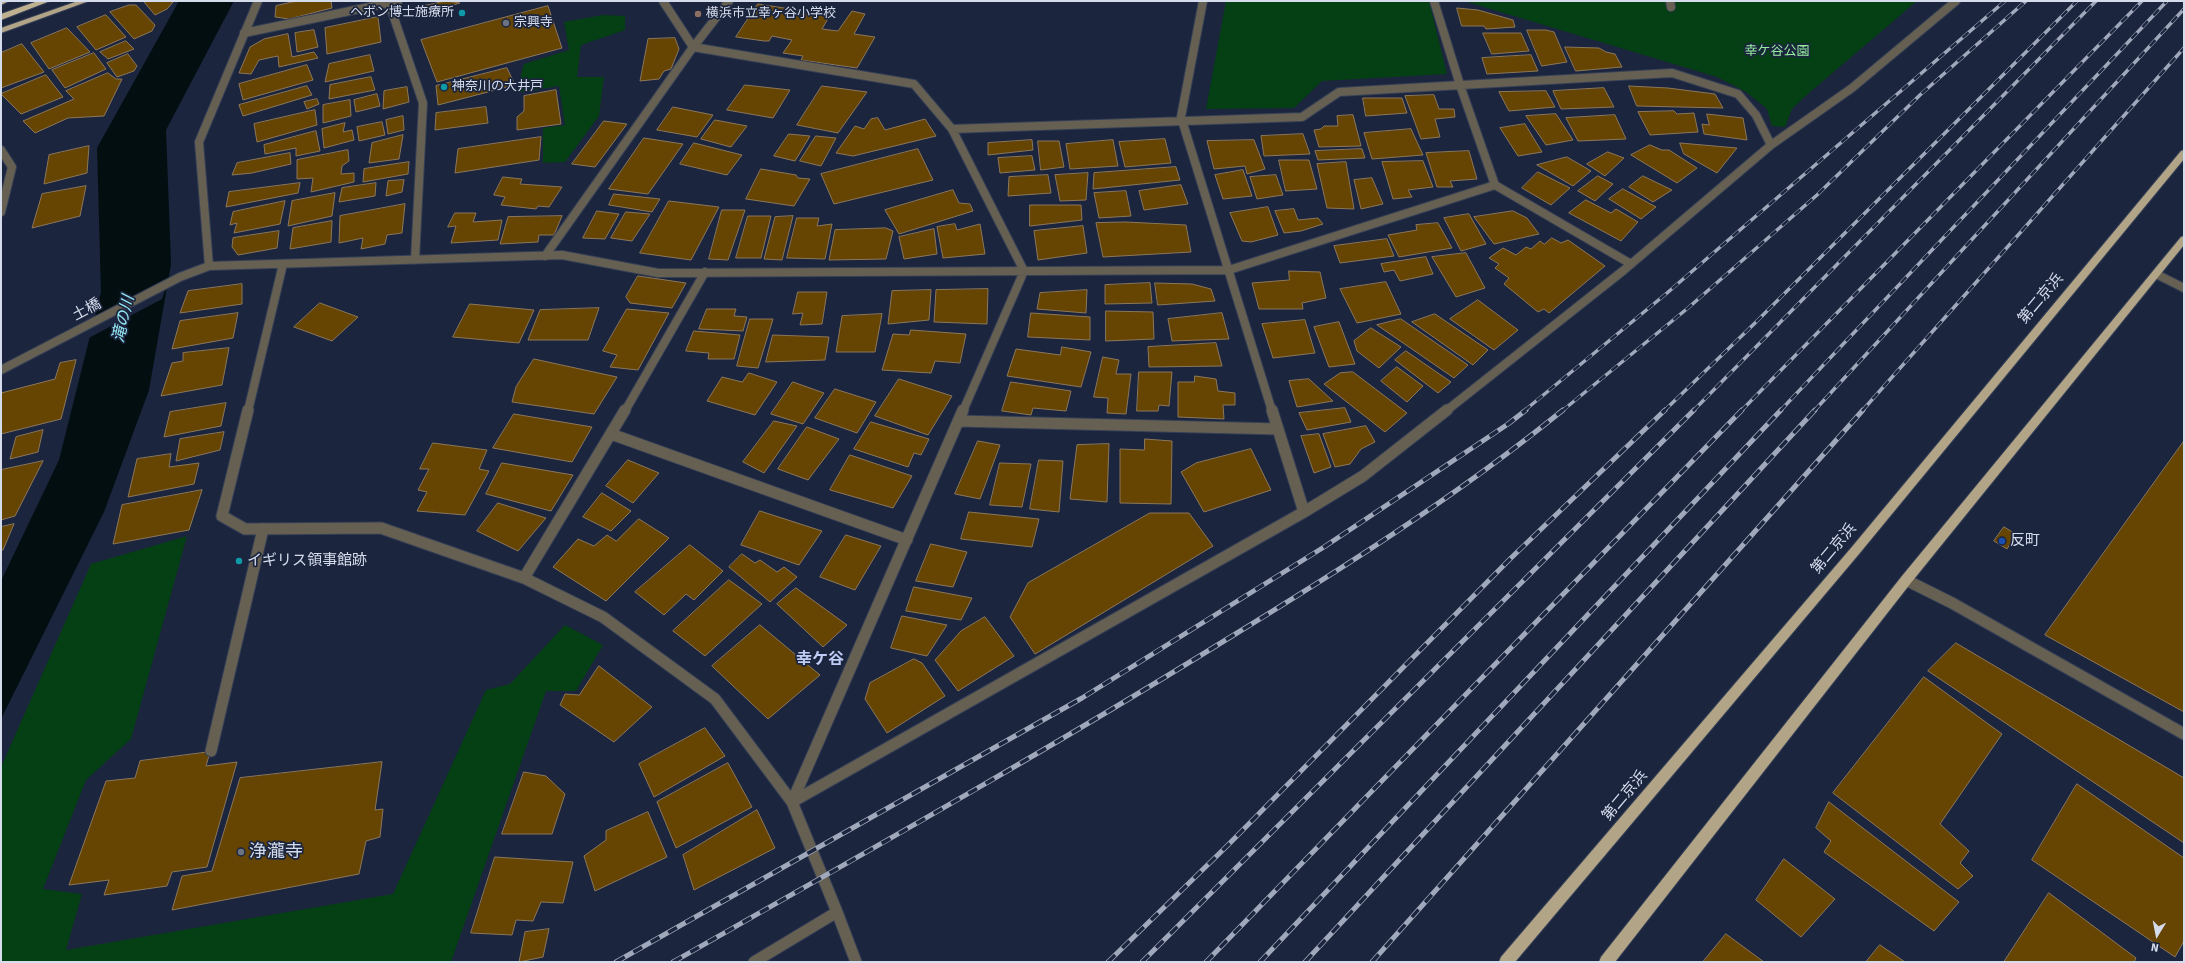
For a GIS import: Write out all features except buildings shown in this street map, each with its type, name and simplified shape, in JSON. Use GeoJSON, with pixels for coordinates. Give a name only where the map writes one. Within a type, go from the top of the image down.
{"type":"FeatureCollection","features":[{"type":"Feature","properties":{"kind":"highway"},"geometry":{"type":"LineString","coordinates":[[1,2],[5,1]]}},
{"type":"Feature","properties":{"kind":"highway"},"geometry":{"type":"LineString","coordinates":[[1,17],[46,1]]}},
{"type":"Feature","properties":{"kind":"highway"},"geometry":{"type":"LineString","coordinates":[[1,31],[85,1]]}},
{"type":"Feature","properties":{"kind":"highway","name":"第二京浜"},"geometry":{"type":"LineString","coordinates":[[1509,961],[1855,551],[2184,153]]}},
{"type":"Feature","properties":{"kind":"highway"},"geometry":{"type":"LineString","coordinates":[[1606,962],[1906,580],[2184,239]]}},
{"type":"Feature","properties":{"kind":"street"},"geometry":{"type":"LineString","coordinates":[[209,266],[199,142],[258,1]]}},
{"type":"Feature","properties":{"kind":"street"},"geometry":{"type":"LineString","coordinates":[[244,33],[398,1]]}},
{"type":"Feature","properties":{"kind":"street"},"geometry":{"type":"LineString","coordinates":[[663,1],[693,47],[914,84],[952,129],[1024,271],[792,802]]}},
{"type":"Feature","properties":{"kind":"street"},"geometry":{"type":"LineString","coordinates":[[545,256],[693,47],[729,1]]}},
{"type":"Feature","properties":{"kind":"street"},"geometry":{"type":"LineString","coordinates":[[1203,1],[1181,117],[1304,512]]}},
{"type":"Feature","properties":{"kind":"street"},"geometry":{"type":"LineString","coordinates":[[1434,1],[1460,86],[1495,185],[1631,264]]}},
{"type":"Feature","properties":{"kind":"street"},"geometry":{"type":"LineString","coordinates":[[792,802],[1304,512],[1363,476],[1631,264],[1771,145],[1852,88],[1956,1]]}},
{"type":"Feature","properties":{"kind":"street"},"geometry":{"type":"LineString","coordinates":[[389,3],[423,103],[415,260]]}},
{"type":"Feature","properties":{"kind":"street"},"geometry":{"type":"LineString","coordinates":[[952,129],[1302,117],[1339,92],[1672,73],[1738,94],[1756,115],[1771,145]]}},
{"type":"Feature","properties":{"kind":"street"},"geometry":{"type":"LineString","coordinates":[[1,150],[12,167],[1,212]]}},
{"type":"Feature","properties":{"kind":"street","name":"土橋"},"geometry":{"type":"LineString","coordinates":[[1,370],[50,346],[180,277],[209,266],[562,255],[658,273],[1229,270],[1495,185]]}},
{"type":"Feature","properties":{"kind":"street"},"geometry":{"type":"LineString","coordinates":[[283,264],[222,516],[245,529],[381,528],[524,578],[603,617],[715,699],[792,802],[856,962]]}},
{"type":"Feature","properties":{"kind":"street"},"geometry":{"type":"LineString","coordinates":[[524,578],[611,434],[705,272]]}},
{"type":"Feature","properties":{"kind":"street"},"geometry":{"type":"LineString","coordinates":[[2156,274],[2184,288]]}},
{"type":"Feature","properties":{"kind":"street"},"geometry":{"type":"LineString","coordinates":[[958,421],[1278,429]]}},
{"type":"Feature","properties":{"kind":"street"},"geometry":{"type":"LineString","coordinates":[[611,434],[906,540]]}},
{"type":"Feature","properties":{"kind":"street"},"geometry":{"type":"LineString","coordinates":[[211,751],[262,529]]}},
{"type":"Feature","properties":{"kind":"street"},"geometry":{"type":"LineString","coordinates":[[1906,580],[1952,603],[2184,734]]}},
{"type":"Feature","properties":{"kind":"street"},"geometry":{"type":"LineString","coordinates":[[754,962],[837,912]]}},
{"type":"Feature","properties":{"kind":"green space"},"geometry":{"type":"Polygon","coordinates":[[[1226,1],[1429,1],[1447,74],[1322,81],[1294,108],[1206,109],[1226,1]]]}},
{"type":"Feature","properties":{"kind":"green space","name":"幸ケ谷公園"},"geometry":{"type":"Polygon","coordinates":[[[1464,1],[1917,1],[1792,109],[1785,127],[1772,126],[1767,109],[1746,92],[1717,77],[1464,1]]]}},
{"type":"Feature","properties":{"kind":"green space"},"geometry":{"type":"Polygon","coordinates":[[[603,15],[625,16],[625,30],[581,45],[577,77],[604,77],[599,116],[565,162],[543,163],[543,128],[565,125],[559,86],[516,93],[524,64],[569,50],[564,22],[603,15]]]}},
{"type":"Feature","properties":{"kind":"green space"},"geometry":{"type":"Polygon","coordinates":[[[187,536],[131,739],[86,780],[43,889],[82,894],[66,950],[393,894],[486,690],[510,684],[565,625],[603,645],[576,691],[546,691],[451,962],[1,962],[1,767],[91,564],[187,536]]]}},
{"type":"Feature","properties":{"kind":"water","name":"滝の川"},"geometry":{"type":"Polygon","coordinates":[[[179,1],[234,1],[166,130],[171,264],[149,390],[104,512],[1,719],[1,581],[59,460],[101,292],[97,148],[179,1]]]}},
{"type":"Feature","properties":{"kind":"pier"},"geometry":{"type":"Polygon","coordinates":[[[169,278],[162,299],[87,339],[92,319],[169,278]]]}},
{"type":"Feature","properties":{"kind":"railway"},"geometry":{"type":"LineString","coordinates":[[1524,411],[1667,293],[2005,1]]}},
{"type":"Feature","properties":{"kind":"railway"},"geometry":{"type":"LineString","coordinates":[[1562,411],[1688,308],[1817,195],[1920,95],[2026,1]]}},
{"type":"Feature","properties":{"kind":"railway"},"geometry":{"type":"LineString","coordinates":[[1664,411],[1755,323],[2077,1]]}},
{"type":"Feature","properties":{"kind":"railway"},"geometry":{"type":"LineString","coordinates":[[1693,411],[2096,1]]}},
{"type":"Feature","properties":{"kind":"railway"},"geometry":{"type":"LineString","coordinates":[[1741,411],[2142,1]]}},
{"type":"Feature","properties":{"kind":"railway"},"geometry":{"type":"LineString","coordinates":[[1780,411],[2167,1]]}},
{"type":"Feature","properties":{"kind":"railway"},"geometry":{"type":"LineString","coordinates":[[1814,411],[2184,9]]}},
{"type":"Feature","properties":{"kind":"railway"},"geometry":{"type":"LineString","coordinates":[[1862,411],[2184,48]]}},
{"type":"Feature","properties":{"kind":"railway"},"geometry":{"type":"LineString","coordinates":[[616,962],[1082,698],[1324,547],[1508,424],[1526,410]]}},
{"type":"Feature","properties":{"kind":"railway"},"geometry":{"type":"LineString","coordinates":[[673,962],[1088,724],[1268,614],[1440,502],[1523,442],[1563,410]]}},
{"type":"Feature","properties":{"kind":"railway"},"geometry":{"type":"LineString","coordinates":[[1108,962],[1228,845],[1510,559],[1665,410]]}},
{"type":"Feature","properties":{"kind":"railway"},"geometry":{"type":"LineString","coordinates":[[1206,962],[1742,410]]}},
{"type":"Feature","properties":{"kind":"railway"},"geometry":{"type":"LineString","coordinates":[[1260,962],[1781,410]]}},
{"type":"Feature","properties":{"kind":"railway"},"geometry":{"type":"LineString","coordinates":[[1305,962],[1815,410]]}},
{"type":"Feature","properties":{"kind":"railway"},"geometry":{"type":"LineString","coordinates":[[1372,962],[1863,410]]}},
{"type":"Feature","properties":{"kind":"railway"},"geometry":{"type":"LineString","coordinates":[[1142,962],[1693,411]]}},
{"type":"Feature","properties":{"kind":"place","name":"ヘボン博士施療所"},"geometry":{"type":"Point","coordinates":[462,13]}},
{"type":"Feature","properties":{"kind":"place","name":"横浜市立幸ヶ谷小学校"},"geometry":{"type":"Point","coordinates":[698,14]}},
{"type":"Feature","properties":{"kind":"place","name":"宗興寺"},"geometry":{"type":"Point","coordinates":[506,23]}},
{"type":"Feature","properties":{"kind":"place","name":"神奈川の大井戸"},"geometry":{"type":"Point","coordinates":[444,87]}},
{"type":"Feature","properties":{"kind":"place","name":"反町"},"geometry":{"type":"Point","coordinates":[2002,541]}},
{"type":"Feature","properties":{"kind":"place","name":"イギリス領事館跡"},"geometry":{"type":"Point","coordinates":[239,561]}},
{"type":"Feature","properties":{"kind":"place","name":"浄瀧寺"},"geometry":{"type":"Point","coordinates":[241,852]}},
{"type":"Feature","properties":{"kind":"district","name":"幸ケ谷"},"geometry":{"type":"Point","coordinates":[820,660]}}]}
